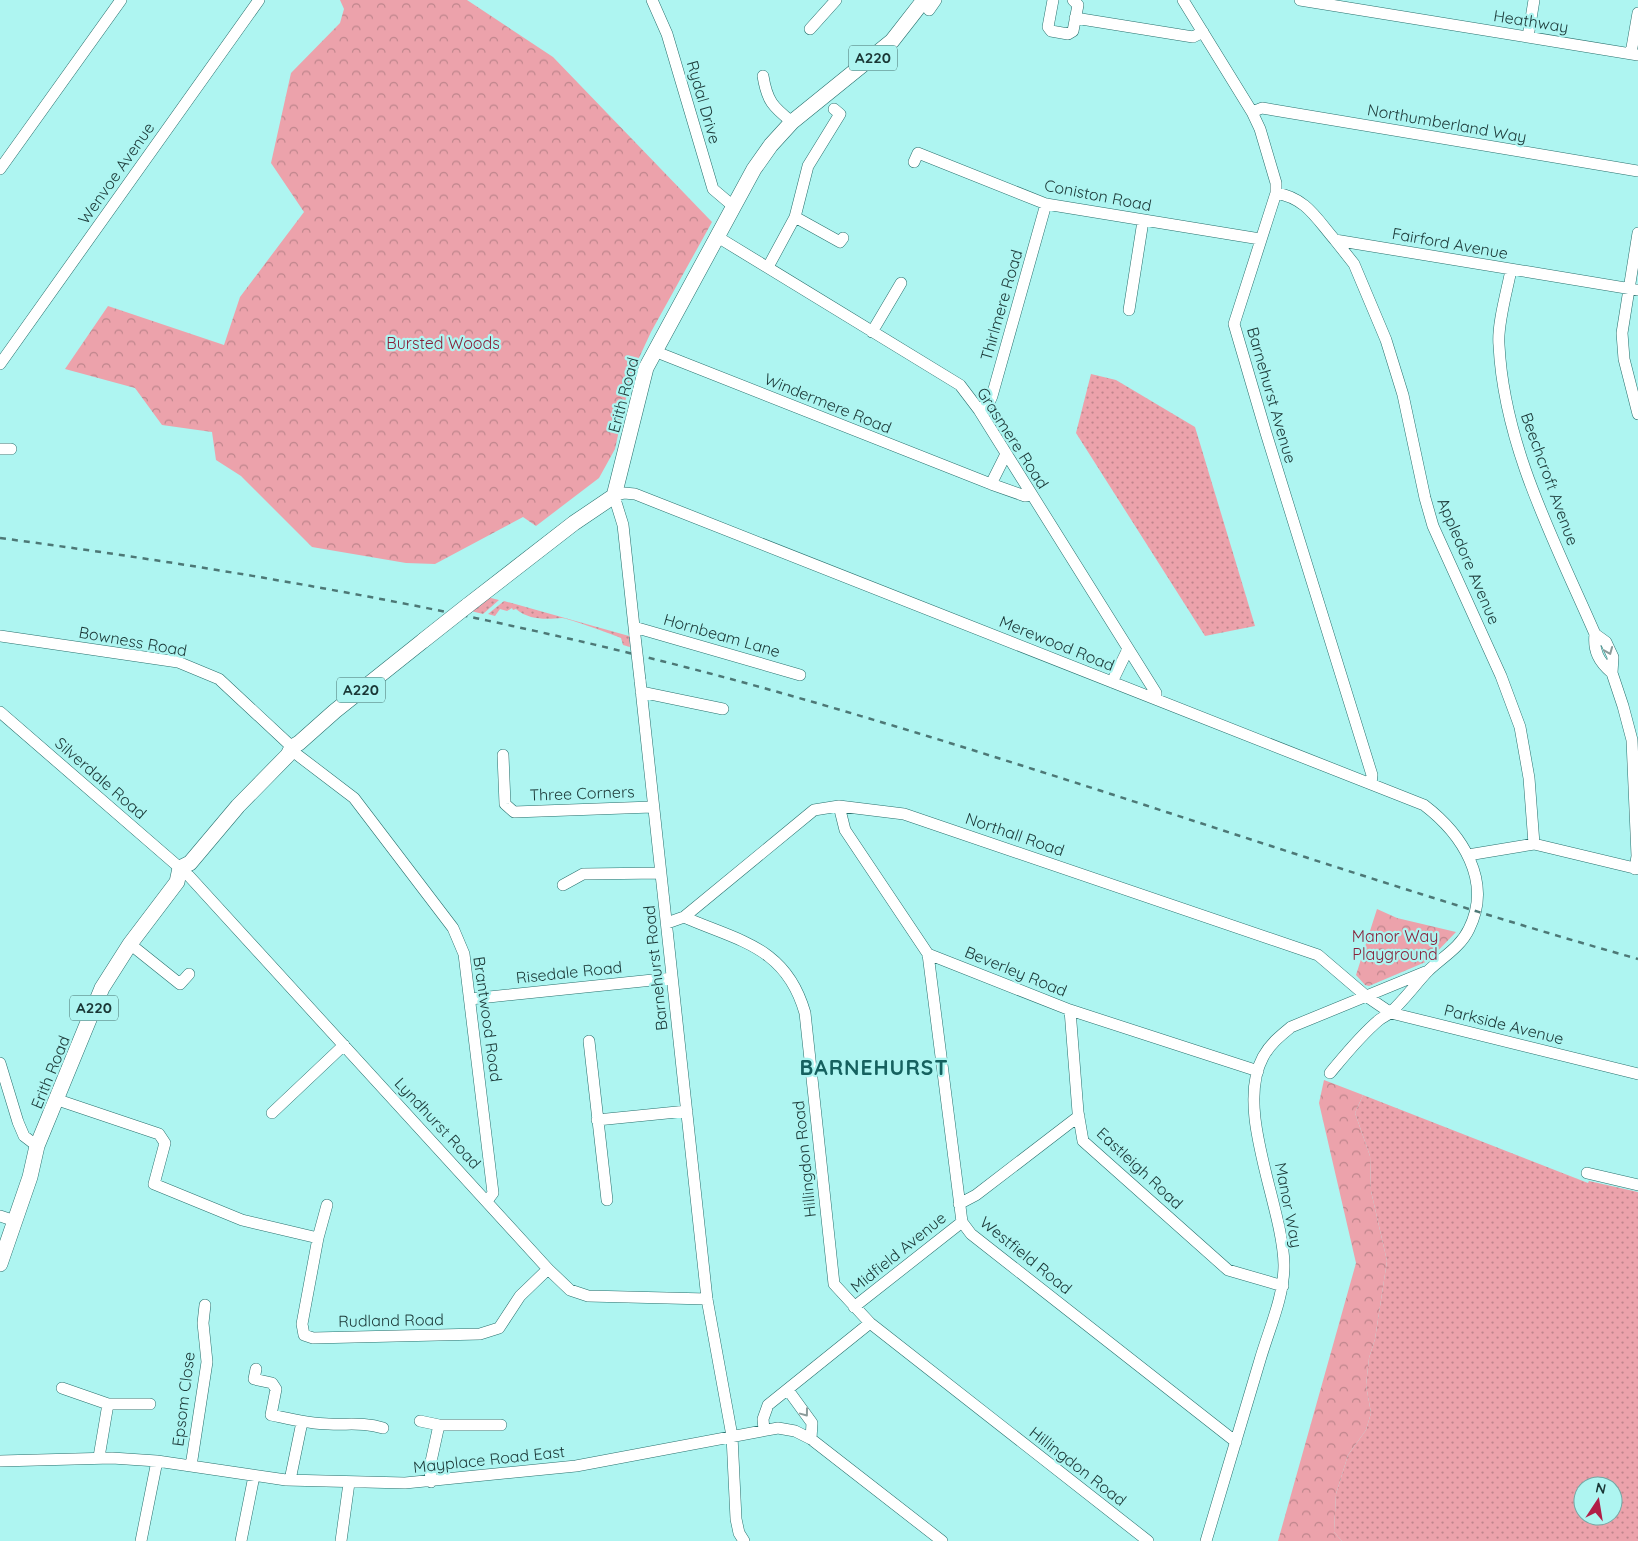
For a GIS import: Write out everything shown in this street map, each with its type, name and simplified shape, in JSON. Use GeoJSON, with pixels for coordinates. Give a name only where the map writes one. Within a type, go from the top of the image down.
{"type":"FeatureCollection","features":[{"type":"Feature","properties":{"kind":"main road","name":"Erith Road"},"geometry":{"type":"LineString","coordinates":[[0,1264],[30,1177],[37,1146],[58,1100],[102,988],[130,944],[184,872],[238,806],[294,749],[335,711],[574,523],[614,496],[640,387],[654,351],[754,169],[771,145],[792,122],[892,41],[926,5]]}},
{"type":"Feature","properties":{"kind":"street"},"geometry":{"type":"LineString","coordinates":[[0,169],[121,0]]}},
{"type":"Feature","properties":{"kind":"street","name":"Wenvoe Avenue"},"geometry":{"type":"LineString","coordinates":[[0,364],[259,0]]}},
{"type":"Feature","properties":{"kind":"street","name":"Rydal Drive"},"geometry":{"type":"LineString","coordinates":[[652,0],[668,34],[713,189],[733,206]]}},
{"type":"Feature","properties":{"kind":"street"},"geometry":{"type":"LineString","coordinates":[[810,29],[836,0]]}},
{"type":"Feature","properties":{"kind":"street"},"geometry":{"type":"LineString","coordinates":[[926,5],[936,0]]}},
{"type":"Feature","properties":{"kind":"street"},"geometry":{"type":"LineString","coordinates":[[1054,0],[1048,27],[1051,31],[1068,34],[1073,31],[1076,18],[1078,4],[1073,0]]}},
{"type":"Feature","properties":{"kind":"street","name":"Barnehurst Avenue"},"geometry":{"type":"LineString","coordinates":[[1183,0],[1252,112],[1272,165],[1276,193],[1234,324],[1356,721],[1372,775],[1371,784]]}},
{"type":"Feature","properties":{"kind":"street","name":"Heathway"},"geometry":{"type":"LineString","coordinates":[[1300,0],[1634,54]]}},
{"type":"Feature","properties":{"kind":"street"},"geometry":{"type":"LineString","coordinates":[[1528,37],[1534,0]]}},
{"type":"Feature","properties":{"kind":"street"},"geometry":{"type":"LineString","coordinates":[[1634,54],[1638,12]]}},
{"type":"Feature","properties":{"kind":"street"},"geometry":{"type":"LineString","coordinates":[[1076,18],[1193,36],[1203,32]]}},
{"type":"Feature","properties":{"kind":"street"},"geometry":{"type":"LineString","coordinates":[[763,76],[766,93],[773,106],[792,122]]}},
{"type":"Feature","properties":{"kind":"street","name":"Northumberland Way"},"geometry":{"type":"LineString","coordinates":[[1252,112],[1262,108],[1638,171]]}},
{"type":"Feature","properties":{"kind":"street"},"geometry":{"type":"LineString","coordinates":[[768,268],[796,216],[808,166],[839,111]]}},
{"type":"Feature","properties":{"kind":"street","name":"Coniston Road"},"geometry":{"type":"LineString","coordinates":[[914,162],[918,153],[1046,204],[1260,239]]}},
{"type":"Feature","properties":{"kind":"street"},"geometry":{"type":"LineString","coordinates":[[1276,193],[1294,196],[1303,203],[1335,240]]}},
{"type":"Feature","properties":{"kind":"street","name":"Thirlmere Road"},"geometry":{"type":"LineString","coordinates":[[979,410],[989,403],[992,396],[1046,204]]}},
{"type":"Feature","properties":{"kind":"street"},"geometry":{"type":"LineString","coordinates":[[796,216],[840,242],[843,238]]}},
{"type":"Feature","properties":{"kind":"street"},"geometry":{"type":"LineString","coordinates":[[1129,310],[1143,221]]}},
{"type":"Feature","properties":{"kind":"street"},"geometry":{"type":"LineString","coordinates":[[1638,233],[1633,289],[1622,333],[1624,359],[1638,414]]}},
{"type":"Feature","properties":{"kind":"street","name":"Grasmere Road"},"geometry":{"type":"LineString","coordinates":[[716,236],[960,386],[979,410],[1156,693],[1156,699]]}},
{"type":"Feature","properties":{"kind":"street","name":"Fairford Avenue"},"geometry":{"type":"LineString","coordinates":[[1335,240],[1633,289]]}},
{"type":"Feature","properties":{"kind":"street","name":"Appledore Avenue"},"geometry":{"type":"LineString","coordinates":[[1335,240],[1354,264],[1386,340],[1403,395],[1425,498],[1434,526],[1501,676],[1520,727],[1529,778],[1534,844]]}},
{"type":"Feature","properties":{"kind":"street","name":"Beechcroft Avenue"},"geometry":{"type":"LineString","coordinates":[[1511,270],[1498,343],[1509,419],[1539,506],[1595,634],[1594,645],[1600,662],[1612,673],[1624,706],[1632,740],[1637,869]]}},
{"type":"Feature","properties":{"kind":"street"},"geometry":{"type":"LineString","coordinates":[[872,332],[902,283]]}},
{"type":"Feature","properties":{"kind":"street","name":"Windermere Road"},"geometry":{"type":"LineString","coordinates":[[654,351],[991,484],[1026,496],[1031,495]]}},
{"type":"Feature","properties":{"kind":"street"},"geometry":{"type":"LineString","coordinates":[[991,484],[1006,454]]}},
{"type":"Feature","properties":{"kind":"street","name":"Merewood Road"},"geometry":{"type":"LineString","coordinates":[[614,496],[624,493],[635,494],[1424,805],[1441,818],[1468,855],[1476,875],[1477,885],[1473,919],[1469,930],[1458,944],[1429,970]]}},
{"type":"Feature","properties":{"kind":"street","name":"Barnehurst Road"},"geometry":{"type":"LineString","coordinates":[[614,496],[623,525],[652,807],[661,873],[707,1299],[732,1436],[736,1519],[739,1533],[744,1541]]}},
{"type":"Feature","properties":{"kind":"street","name":"Hornbeam Lane"},"geometry":{"type":"LineString","coordinates":[[635,632],[800,674]]}},
{"type":"Feature","properties":{"kind":"street","name":"Bowness Road"},"geometry":{"type":"LineString","coordinates":[[0,636],[178,662],[206,672],[219,679],[294,749]]}},
{"type":"Feature","properties":{"kind":"street"},"geometry":{"type":"LineString","coordinates":[[1112,682],[1128,649]]}},
{"type":"Feature","properties":{"kind":"street"},"geometry":{"type":"LineString","coordinates":[[640,692],[723,709]]}},
{"type":"Feature","properties":{"kind":"street","name":"Silverdale Road"},"geometry":{"type":"LineString","coordinates":[[0,712],[184,872]]}},
{"type":"Feature","properties":{"kind":"street","name":"Brantwood Road"},"geometry":{"type":"LineString","coordinates":[[294,749],[354,798],[453,928],[464,954],[470,999],[493,1193],[487,1201]]}},
{"type":"Feature","properties":{"kind":"street","name":"Three Corners"},"geometry":{"type":"LineString","coordinates":[[503,755],[505,804],[514,812],[652,807]]}},
{"type":"Feature","properties":{"kind":"street"},"geometry":{"type":"LineString","coordinates":[[839,806],[844,830],[928,954]]}},
{"type":"Feature","properties":{"kind":"street","name":"Northall Road"},"geometry":{"type":"LineString","coordinates":[[666,923],[684,917],[804,816],[824,807],[839,806],[904,814],[1318,955],[1366,996]]}},
{"type":"Feature","properties":{"kind":"street"},"geometry":{"type":"LineString","coordinates":[[1468,855],[1534,844],[1637,869]]}},
{"type":"Feature","properties":{"kind":"street","name":"Lyndhurst Road"},"geometry":{"type":"LineString","coordinates":[[184,872],[548,1269],[570,1290],[588,1296],[707,1299]]}},
{"type":"Feature","properties":{"kind":"street"},"geometry":{"type":"LineString","coordinates":[[563,885],[583,874],[661,873]]}},
{"type":"Feature","properties":{"kind":"street","name":"Hillingdon Road"},"geometry":{"type":"LineString","coordinates":[[684,917],[729,933],[755,945],[775,962],[792,984],[801,1000],[805,1013],[834,1284],[854,1307]]}},
{"type":"Feature","properties":{"kind":"street"},"geometry":{"type":"LineString","coordinates":[[130,944],[180,984],[189,974]]}},
{"type":"Feature","properties":{"kind":"street","name":"Beverley Road"},"geometry":{"type":"LineString","coordinates":[[928,954],[1070,1010],[1258,1071]]}},
{"type":"Feature","properties":{"kind":"street","name":"Westfield Road"},"geometry":{"type":"LineString","coordinates":[[928,954],[962,1222],[971,1234],[1236,1442]]}},
{"type":"Feature","properties":{"kind":"street"},"geometry":{"type":"LineString","coordinates":[[1330,1073],[1352,1046],[1391,1012],[1429,970]]}},
{"type":"Feature","properties":{"kind":"street","name":"Manor Way"},"geometry":{"type":"LineString","coordinates":[[1206,1541],[1282,1286],[1282,1241],[1258,1133],[1254,1106],[1258,1071],[1263,1058],[1275,1040],[1291,1027],[1429,970]]}},
{"type":"Feature","properties":{"kind":"street","name":"Risedale Road"},"geometry":{"type":"LineString","coordinates":[[470,999],[672,978]]}},
{"type":"Feature","properties":{"kind":"street","name":"Parkside Avenue"},"geometry":{"type":"LineString","coordinates":[[1366,996],[1391,1012],[1638,1074]]}},
{"type":"Feature","properties":{"kind":"street","name":"Eastleigh Road"},"geometry":{"type":"LineString","coordinates":[[1070,1010],[1079,1116],[1084,1141],[1228,1270],[1282,1286]]}},
{"type":"Feature","properties":{"kind":"street"},"geometry":{"type":"LineString","coordinates":[[589,1041],[607,1200]]}},
{"type":"Feature","properties":{"kind":"street"},"geometry":{"type":"LineString","coordinates":[[272,1113],[344,1046]]}},
{"type":"Feature","properties":{"kind":"street"},"geometry":{"type":"LineString","coordinates":[[0,1062],[5,1095],[24,1136],[37,1146]]}},
{"type":"Feature","properties":{"kind":"street"},"geometry":{"type":"LineString","coordinates":[[58,1100],[159,1134],[165,1143],[154,1184],[242,1220],[318,1238]]}},
{"type":"Feature","properties":{"kind":"street"},"geometry":{"type":"LineString","coordinates":[[598,1120],[686,1111]]}},
{"type":"Feature","properties":{"kind":"street","name":"Midfield Avenue"},"geometry":{"type":"LineString","coordinates":[[959,1204],[976,1194],[1079,1116]]}},
{"type":"Feature","properties":{"kind":"street"},"geometry":{"type":"LineString","coordinates":[[1587,1173],[1638,1186]]}},
{"type":"Feature","properties":{"kind":"street","name":"Rudland Road"},"geometry":{"type":"LineString","coordinates":[[326,1205],[302,1324],[304,1335],[313,1338],[480,1334],[499,1328],[520,1296],[548,1269]]}},
{"type":"Feature","properties":{"kind":"street"},"geometry":{"type":"LineString","coordinates":[[0,1216],[15,1221]]}},
{"type":"Feature","properties":{"kind":"street","name":"Midfield Avenue"},"geometry":{"type":"LineString","coordinates":[[870,1323],[854,1307],[962,1222]]}},
{"type":"Feature","properties":{"kind":"street","name":"Epsom Close"},"geometry":{"type":"LineString","coordinates":[[191,1466],[206,1362],[203,1322],[205,1305]]}},
{"type":"Feature","properties":{"kind":"street"},"geometry":{"type":"LineString","coordinates":[[764,1430],[764,1411],[768,1405],[870,1323]]}},
{"type":"Feature","properties":{"kind":"street","name":"Hillingdon Road"},"geometry":{"type":"LineString","coordinates":[[870,1323],[1148,1541]]}},
{"type":"Feature","properties":{"kind":"street"},"geometry":{"type":"LineString","coordinates":[[256,1369],[254,1378],[272,1383],[276,1389],[271,1415],[302,1422],[329,1424],[367,1423],[383,1428]]}},
{"type":"Feature","properties":{"kind":"street"},"geometry":{"type":"LineString","coordinates":[[62,1388],[108,1404],[150,1404]]}},
{"type":"Feature","properties":{"kind":"street"},"geometry":{"type":"LineString","coordinates":[[788,1390],[812,1423],[812,1439]]}},
{"type":"Feature","properties":{"kind":"street"},"geometry":{"type":"LineString","coordinates":[[99,1457],[108,1404]]}},
{"type":"Feature","properties":{"kind":"street"},"geometry":{"type":"LineString","coordinates":[[290,1480],[302,1422]]}},
{"type":"Feature","properties":{"kind":"street"},"geometry":{"type":"LineString","coordinates":[[420,1422],[439,1425],[501,1426]]}},
{"type":"Feature","properties":{"kind":"street"},"geometry":{"type":"LineString","coordinates":[[431,1482],[430,1466],[439,1425]]}},
{"type":"Feature","properties":{"kind":"street","name":"Mayplace Road East"},"geometry":{"type":"LineString","coordinates":[[0,1461],[99,1457],[157,1461],[290,1480],[349,1483],[431,1482],[576,1466],[778,1428],[795,1431],[812,1439],[942,1541]]}},
{"type":"Feature","properties":{"kind":"street"},"geometry":{"type":"LineString","coordinates":[[141,1541],[157,1461]]}},
{"type":"Feature","properties":{"kind":"street"},"geometry":{"type":"LineString","coordinates":[[241,1541],[254,1476]]}},
{"type":"Feature","properties":{"kind":"street"},"geometry":{"type":"LineString","coordinates":[[341,1541],[349,1483]]}},
{"type":"Feature","properties":{"kind":"green space","name":"Bursted Woods"},"geometry":{"type":"Polygon","coordinates":[[[340,0],[467,0],[553,57],[712,222],[651,332],[631,375],[615,449],[599,478],[536,526],[523,517],[435,564],[406,563],[312,547],[241,476],[216,460],[212,432],[162,425],[135,388],[65,369],[108,306],[224,345],[240,297],[304,212],[271,163],[291,73],[340,23],[344,9],[340,0]]]}},
{"type":"Feature","properties":{"kind":"green space"},"geometry":{"type":"Polygon","coordinates":[[[1091,374],[1116,380],[1195,427],[1255,626],[1205,636],[1076,433],[1091,374]]]}},
{"type":"Feature","properties":{"kind":"green space"},"geometry":{"type":"Polygon","coordinates":[[[487,597],[499,600],[483,614],[471,611],[487,597]]]}},
{"type":"Feature","properties":{"kind":"green space"},"geometry":{"type":"Polygon","coordinates":[[[504,601],[629,636],[630,647],[623,645],[621,638],[562,618],[545,619],[527,616],[512,608],[507,611],[500,609],[495,616],[488,614],[504,601]]]}},
{"type":"Feature","properties":{"kind":"green space","name":"Manor Way Playground"},"geometry":{"type":"Polygon","coordinates":[[[1377,909],[1397,918],[1456,932],[1428,961],[1369,986],[1365,985],[1356,975],[1377,909]]]}},
{"type":"Feature","properties":{"kind":"green space"},"geometry":{"type":"Polygon","coordinates":[[[1324,1080],[1363,1095],[1355,1113],[1370,1156],[1371,1191],[1387,1261],[1375,1339],[1369,1358],[1366,1385],[1371,1413],[1366,1430],[1348,1455],[1336,1494],[1334,1532],[1342,1541],[1278,1541],[1356,1263],[1319,1103],[1324,1080]]]}},
{"type":"Feature","properties":{"kind":"green space"},"geometry":{"type":"Polygon","coordinates":[[[1363,1095],[1588,1183],[1589,1181],[1638,1192],[1638,1541],[1342,1541],[1334,1532],[1336,1494],[1348,1455],[1366,1430],[1371,1413],[1366,1385],[1369,1358],[1375,1339],[1387,1261],[1371,1191],[1370,1156],[1355,1113],[1363,1095]]]}},
{"type":"Feature","properties":{"kind":"railway"},"geometry":{"type":"LineString","coordinates":[[0,538],[192,566],[383,599],[478,618],[666,662],[760,687],[980,752],[1418,893],[1638,959]]}},
{"type":"Feature","properties":{"kind":"district","name":"BARNEHURST"},"geometry":{"type":"Point","coordinates":[874,1068]}}]}
